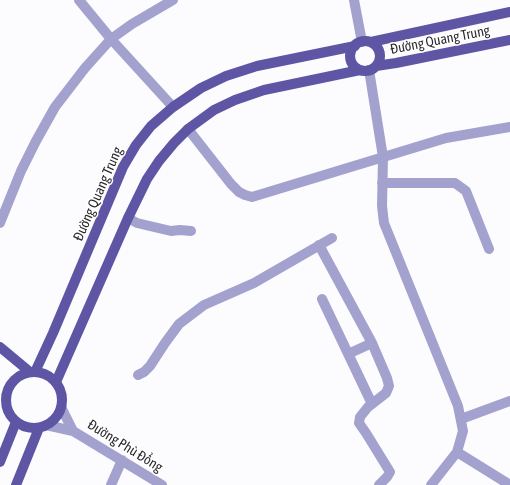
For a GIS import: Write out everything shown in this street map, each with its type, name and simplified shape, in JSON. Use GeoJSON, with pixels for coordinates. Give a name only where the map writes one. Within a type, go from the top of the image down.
{"type":"FeatureCollection","features":[{"type":"Feature","properties":{"kind":"main road","name":"Đường Quang Trung"},"geometry":{"type":"LineString","coordinates":[[33,372],[123,167],[136,145],[151,126],[172,107],[201,88],[226,76],[257,66],[510,12]]}},
{"type":"Feature","properties":{"kind":"main road","name":"Đường Quang Trung"},"geometry":{"type":"LineString","coordinates":[[56,382],[128,218],[147,179],[159,160],[188,129],[214,110],[235,100],[264,90],[510,40]]}},
{"type":"Feature","properties":{"kind":"main road"},"geometry":{"type":"LineString","coordinates":[[363,43],[375,45],[380,53],[379,62],[368,69],[356,67],[351,59],[352,50],[363,43]]}},
{"type":"Feature","properties":{"kind":"main road"},"geometry":{"type":"LineString","coordinates":[[0,347],[33,372],[46,375],[56,382],[61,394],[61,407],[55,418],[42,426],[30,428],[16,422],[11,416],[7,410],[3,393],[14,380],[22,375],[33,372]]}},
{"type":"Feature","properties":{"kind":"main road"},"geometry":{"type":"LineString","coordinates":[[0,462],[16,422]]}},
{"type":"Feature","properties":{"kind":"main road"},"geometry":{"type":"LineString","coordinates":[[16,485],[42,426]]}},
{"type":"Feature","properties":{"kind":"street"},"geometry":{"type":"LineString","coordinates":[[79,0],[172,107]]}},
{"type":"Feature","properties":{"kind":"street"},"geometry":{"type":"LineString","coordinates":[[0,223],[21,171],[36,141],[55,107],[85,68],[111,38],[173,0]]}},
{"type":"Feature","properties":{"kind":"street"},"geometry":{"type":"LineString","coordinates":[[354,0],[363,43]]}},
{"type":"Feature","properties":{"kind":"street"},"geometry":{"type":"LineString","coordinates":[[368,69],[383,157],[382,206],[384,223],[458,406],[463,430],[457,452],[431,485]]}},
{"type":"Feature","properties":{"kind":"street"},"geometry":{"type":"LineString","coordinates":[[188,129],[231,184],[239,192],[252,197],[446,138],[510,127]]}},
{"type":"Feature","properties":{"kind":"street"},"geometry":{"type":"LineString","coordinates":[[382,182],[454,183],[466,191],[489,249]]}},
{"type":"Feature","properties":{"kind":"street"},"geometry":{"type":"LineString","coordinates":[[128,218],[137,223],[165,230],[191,231]]}},
{"type":"Feature","properties":{"kind":"street"},"geometry":{"type":"LineString","coordinates":[[138,375],[150,366],[165,342],[180,324],[204,305],[254,283],[332,238]]}},
{"type":"Feature","properties":{"kind":"street"},"geometry":{"type":"LineString","coordinates":[[319,245],[372,343],[390,386],[386,393],[368,407],[360,418],[359,423],[390,472],[379,485]]}},
{"type":"Feature","properties":{"kind":"street"},"geometry":{"type":"LineString","coordinates":[[322,299],[372,404]]}},
{"type":"Feature","properties":{"kind":"street"},"geometry":{"type":"LineString","coordinates":[[348,354],[372,343]]}},
{"type":"Feature","properties":{"kind":"street"},"geometry":{"type":"LineString","coordinates":[[461,419],[510,401]]}},
{"type":"Feature","properties":{"kind":"street","name":"Đường Phù Đổng"},"geometry":{"type":"LineString","coordinates":[[61,407],[73,431]]}},
{"type":"Feature","properties":{"kind":"street","name":"Đường Phù Đổng"},"geometry":{"type":"LineString","coordinates":[[42,426],[73,431],[162,485]]}},
{"type":"Feature","properties":{"kind":"street"},"geometry":{"type":"LineString","coordinates":[[457,452],[510,485]]}},
{"type":"Feature","properties":{"kind":"street"},"geometry":{"type":"LineString","coordinates":[[111,485],[122,460]]}}]}
